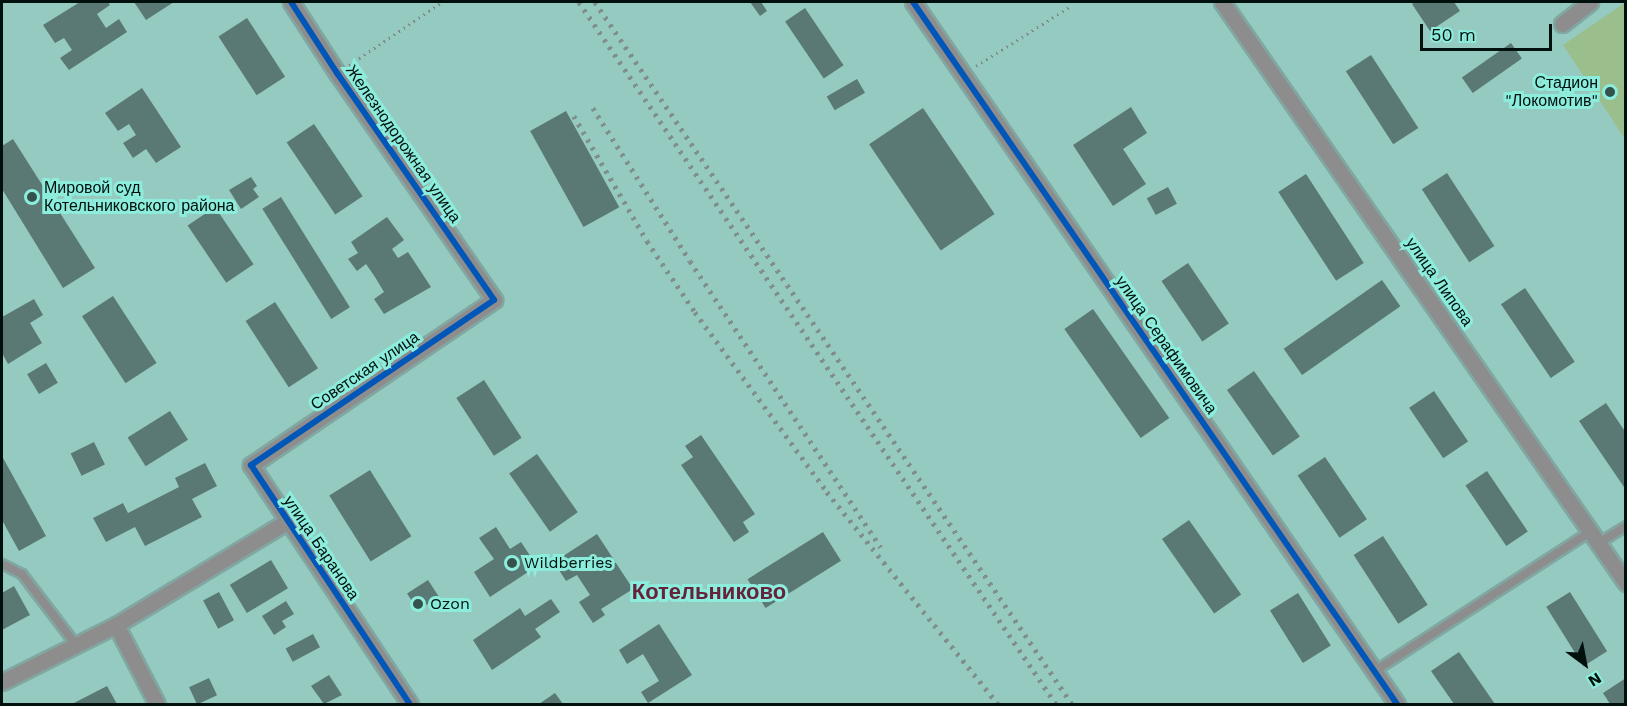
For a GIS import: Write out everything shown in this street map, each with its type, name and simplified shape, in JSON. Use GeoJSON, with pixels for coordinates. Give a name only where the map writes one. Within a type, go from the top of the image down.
{"type":"FeatureCollection","features":[{"type":"Feature","properties":{"kind":"street","name":"Железнодорожная улица"},"geometry":{"type":"LineString","coordinates":[[291,2],[337,73],[494,300]]}},
{"type":"Feature","properties":{"kind":"street","name":"улица Серафимовича"},"geometry":{"type":"LineString","coordinates":[[913,2],[1397,705]]}},
{"type":"Feature","properties":{"kind":"street","name":"улица Липова"},"geometry":{"type":"LineString","coordinates":[[1222,2],[1626,583]]}},
{"type":"Feature","properties":{"kind":"street"},"geometry":{"type":"LineString","coordinates":[[1562,24],[1590,2]]}},
{"type":"Feature","properties":{"kind":"street","name":"Советская улица"},"geometry":{"type":"LineString","coordinates":[[250,465],[494,300]]}},
{"type":"Feature","properties":{"kind":"street","name":"улица Баранова"},"geometry":{"type":"LineString","coordinates":[[250,465],[410,705]]}},
{"type":"Feature","properties":{"kind":"street"},"geometry":{"type":"LineString","coordinates":[[2,682],[116,625],[286,522]]}},
{"type":"Feature","properties":{"kind":"street"},"geometry":{"type":"LineString","coordinates":[[116,625],[156,705]]}},
{"type":"Feature","properties":{"kind":"lane"},"geometry":{"type":"LineString","coordinates":[[1375,671],[1595,537],[1626,526]]}},
{"type":"Feature","properties":{"kind":"lane"},"geometry":{"type":"LineString","coordinates":[[2,564],[22,574],[76,645]]}},
{"type":"Feature","properties":{"kind":"path"},"geometry":{"type":"LineString","coordinates":[[337,73],[442,2]]}},
{"type":"Feature","properties":{"kind":"path"},"geometry":{"type":"LineString","coordinates":[[976,66],[1071,6]]}},
{"type":"Feature","properties":{"kind":"green space","name":"Стадион \"Локомотив\""},"geometry":{"type":"Polygon","coordinates":[[[1626,2],[1626,139],[1625,139],[1563,45],[1626,2]]]}},
{"type":"Feature","properties":{"kind":"building"},"geometry":{"type":"Polygon","coordinates":[[[80,2],[108,2],[110,5],[97,14],[106,28],[119,19],[127,32],[69,70],[60,58],[72,50],[64,38],[55,43],[43,25],[80,2]]]}},
{"type":"Feature","properties":{"kind":"building"},"geometry":{"type":"Polygon","coordinates":[[[134,2],[174,2],[146,20],[134,2]]]}},
{"type":"Feature","properties":{"kind":"building"},"geometry":{"type":"Polygon","coordinates":[[[750,2],[761,2],[767,11],[760,16],[750,2]]]}},
{"type":"Feature","properties":{"kind":"building"},"geometry":{"type":"Polygon","coordinates":[[[1415,2],[1454,2],[1460,11],[1430,31],[1412,4],[1415,2]]]}},
{"type":"Feature","properties":{"kind":"building"},"geometry":{"type":"Polygon","coordinates":[[[805,8],[844,65],[824,79],[785,21],[805,8]]]}},
{"type":"Feature","properties":{"kind":"building"},"geometry":{"type":"Polygon","coordinates":[[[247,18],[285,77],[257,95],[218,37],[247,18]]]}},
{"type":"Feature","properties":{"kind":"building"},"geometry":{"type":"Polygon","coordinates":[[[1511,43],[1522,59],[1473,93],[1462,77],[1511,43]]]}},
{"type":"Feature","properties":{"kind":"building"},"geometry":{"type":"Polygon","coordinates":[[[1371,55],[1418,128],[1393,144],[1346,71],[1371,55]]]}},
{"type":"Feature","properties":{"kind":"building"},"geometry":{"type":"Polygon","coordinates":[[[857,79],[865,93],[835,110],[827,96],[857,79]]]}},
{"type":"Feature","properties":{"kind":"building"},"geometry":{"type":"Polygon","coordinates":[[[142,88],[181,147],[156,163],[146,149],[133,158],[123,143],[136,135],[129,124],[118,131],[105,113],[142,88]]]}},
{"type":"Feature","properties":{"kind":"building"},"geometry":{"type":"Polygon","coordinates":[[[1131,107],[1147,133],[1123,149],[1146,184],[1113,206],[1073,145],[1131,107]]]}},
{"type":"Feature","properties":{"kind":"building"},"geometry":{"type":"Polygon","coordinates":[[[923,108],[995,214],[941,250],[869,144],[923,108]]]}},
{"type":"Feature","properties":{"kind":"building"},"geometry":{"type":"Polygon","coordinates":[[[566,111],[619,207],[583,227],[530,131],[566,111]]]}},
{"type":"Feature","properties":{"kind":"building"},"geometry":{"type":"Polygon","coordinates":[[[314,124],[363,196],[335,215],[287,142],[314,124]]]}},
{"type":"Feature","properties":{"kind":"building"},"geometry":{"type":"Polygon","coordinates":[[[13,139],[95,268],[63,288],[2,189],[2,146],[13,139]]]}},
{"type":"Feature","properties":{"kind":"building"},"geometry":{"type":"Polygon","coordinates":[[[1447,173],[1494,246],[1469,262],[1422,189],[1447,173]]]}},
{"type":"Feature","properties":{"kind":"building"},"geometry":{"type":"Polygon","coordinates":[[[1306,174],[1364,263],[1336,281],[1278,192],[1306,174]]]}},
{"type":"Feature","properties":{"kind":"building"},"geometry":{"type":"Polygon","coordinates":[[[251,177],[257,186],[253,189],[259,197],[241,209],[229,190],[251,177]]]}},
{"type":"Feature","properties":{"kind":"building"},"geometry":{"type":"Polygon","coordinates":[[[1168,187],[1177,204],[1156,215],[1147,198],[1168,187]]]}},
{"type":"Feature","properties":{"kind":"building"},"geometry":{"type":"Polygon","coordinates":[[[281,197],[350,307],[331,319],[262,209],[281,197]]]}},
{"type":"Feature","properties":{"kind":"building"},"geometry":{"type":"Polygon","coordinates":[[[215,207],[254,264],[226,283],[188,225],[215,207]]]}},
{"type":"Feature","properties":{"kind":"building"},"geometry":{"type":"Polygon","coordinates":[[[387,217],[404,240],[392,249],[398,258],[408,252],[431,287],[384,314],[374,299],[384,292],[375,277],[366,264],[357,271],[348,259],[358,253],[351,242],[387,217]]]}},
{"type":"Feature","properties":{"kind":"building"},"geometry":{"type":"Polygon","coordinates":[[[1188,263],[1229,324],[1202,341],[1161,281],[1188,263]]]}},
{"type":"Feature","properties":{"kind":"building"},"geometry":{"type":"Polygon","coordinates":[[[1382,280],[1400,306],[1302,375],[1284,349],[1382,280]]]}},
{"type":"Feature","properties":{"kind":"building"},"geometry":{"type":"Polygon","coordinates":[[[1525,288],[1575,362],[1551,378],[1501,304],[1525,288]]]}},
{"type":"Feature","properties":{"kind":"building"},"geometry":{"type":"Polygon","coordinates":[[[113,296],[157,363],[126,383],[82,316],[113,296]]]}},
{"type":"Feature","properties":{"kind":"building"},"geometry":{"type":"Polygon","coordinates":[[[34,299],[43,315],[30,323],[42,343],[8,364],[2,353],[2,317],[34,299]]]}},
{"type":"Feature","properties":{"kind":"building"},"geometry":{"type":"Polygon","coordinates":[[[275,302],[318,368],[289,387],[246,321],[275,302]]]}},
{"type":"Feature","properties":{"kind":"building"},"geometry":{"type":"Polygon","coordinates":[[[1093,309],[1169,418],[1141,438],[1064,329],[1093,309]]]}},
{"type":"Feature","properties":{"kind":"building"},"geometry":{"type":"Polygon","coordinates":[[[46,363],[58,383],[39,394],[27,374],[46,363]]]}},
{"type":"Feature","properties":{"kind":"building"},"geometry":{"type":"Polygon","coordinates":[[[1254,371],[1300,437],[1273,455],[1227,390],[1254,371]]]}},
{"type":"Feature","properties":{"kind":"building"},"geometry":{"type":"Polygon","coordinates":[[[484,380],[522,438],[494,456],[456,398],[484,380]]]}},
{"type":"Feature","properties":{"kind":"building"},"geometry":{"type":"Polygon","coordinates":[[[1434,391],[1468,442],[1443,458],[1409,408],[1434,391]]]}},
{"type":"Feature","properties":{"kind":"building"},"geometry":{"type":"Polygon","coordinates":[[[1606,403],[1626,433],[1626,490],[1579,421],[1606,403]]]}},
{"type":"Feature","properties":{"kind":"building"},"geometry":{"type":"Polygon","coordinates":[[[170,411],[188,440],[146,466],[128,437],[170,411]]]}},
{"type":"Feature","properties":{"kind":"building"},"geometry":{"type":"Polygon","coordinates":[[[701,435],[755,514],[743,522],[749,532],[734,542],[681,465],[693,457],[685,446],[701,435]]]}},
{"type":"Feature","properties":{"kind":"building"},"geometry":{"type":"Polygon","coordinates":[[[94,442],[105,464],[82,476],[71,453],[94,442]]]}},
{"type":"Feature","properties":{"kind":"building"},"geometry":{"type":"Polygon","coordinates":[[[537,454],[578,512],[550,532],[509,474],[537,454]]]}},
{"type":"Feature","properties":{"kind":"building"},"geometry":{"type":"Polygon","coordinates":[[[2,456],[46,536],[19,551],[2,520],[2,456]]]}},
{"type":"Feature","properties":{"kind":"building"},"geometry":{"type":"Polygon","coordinates":[[[1325,457],[1367,519],[1340,538],[1298,475],[1325,457]]]}},
{"type":"Feature","properties":{"kind":"building"},"geometry":{"type":"Polygon","coordinates":[[[205,463],[217,486],[192,499],[202,517],[145,546],[135,527],[106,542],[93,518],[123,503],[128,513],[179,487],[175,478],[205,463]]]}},
{"type":"Feature","properties":{"kind":"building"},"geometry":{"type":"Polygon","coordinates":[[[370,470],[411,536],[371,562],[329,495],[370,470]]]}},
{"type":"Feature","properties":{"kind":"building"},"geometry":{"type":"Polygon","coordinates":[[[1487,471],[1528,532],[1506,546],[1465,486],[1487,471]]]}},
{"type":"Feature","properties":{"kind":"building"},"geometry":{"type":"Polygon","coordinates":[[[1189,520],[1241,595],[1214,613],[1162,539],[1189,520]]]}},
{"type":"Feature","properties":{"kind":"building","name":"Wildberries"},"geometry":{"type":"Polygon","coordinates":[[[496,527],[510,549],[521,542],[537,566],[490,597],[474,572],[494,559],[479,538],[496,527]]]}},
{"type":"Feature","properties":{"kind":"building"},"geometry":{"type":"Polygon","coordinates":[[[823,532],[841,561],[766,608],[748,579],[823,532]]]}},
{"type":"Feature","properties":{"kind":"building"},"geometry":{"type":"Polygon","coordinates":[[[597,534],[633,589],[601,609],[605,615],[593,623],[579,602],[590,595],[577,575],[566,581],[554,562],[597,534]]]}},
{"type":"Feature","properties":{"kind":"building"},"geometry":{"type":"Polygon","coordinates":[[[1383,536],[1428,605],[1398,624],[1354,555],[1383,536]]]}},
{"type":"Feature","properties":{"kind":"building"},"geometry":{"type":"Polygon","coordinates":[[[271,560],[288,588],[247,613],[230,585],[271,560]]]}},
{"type":"Feature","properties":{"kind":"building"},"geometry":{"type":"Polygon","coordinates":[[[428,580],[439,597],[418,610],[407,594],[428,580]]]}},
{"type":"Feature","properties":{"kind":"building"},"geometry":{"type":"Polygon","coordinates":[[[14,586],[30,615],[2,630],[2,593],[14,586]]]}},
{"type":"Feature","properties":{"kind":"building"},"geometry":{"type":"Polygon","coordinates":[[[219,592],[234,620],[218,629],[203,600],[219,592]]]}},
{"type":"Feature","properties":{"kind":"building"},"geometry":{"type":"Polygon","coordinates":[[[1570,592],[1607,651],[1583,666],[1546,607],[1570,592]]]}},
{"type":"Feature","properties":{"kind":"building"},"geometry":{"type":"Polygon","coordinates":[[[1298,593],[1331,646],[1303,663],[1270,610],[1298,593]]]}},
{"type":"Feature","properties":{"kind":"building"},"geometry":{"type":"Polygon","coordinates":[[[551,599],[560,612],[535,629],[541,637],[492,670],[473,640],[520,608],[525,616],[551,599]]]}},
{"type":"Feature","properties":{"kind":"building"},"geometry":{"type":"Polygon","coordinates":[[[286,601],[294,614],[282,621],[286,627],[274,635],[262,616],[286,601]]]}},
{"type":"Feature","properties":{"kind":"building"},"geometry":{"type":"Polygon","coordinates":[[[659,624],[692,675],[648,703],[641,692],[659,681],[643,654],[627,664],[619,650],[659,624]]]}},
{"type":"Feature","properties":{"kind":"building"},"geometry":{"type":"Polygon","coordinates":[[[313,634],[320,647],[293,662],[286,649],[313,634]]]}},
{"type":"Feature","properties":{"kind":"building"},"geometry":{"type":"Polygon","coordinates":[[[1459,652],[1495,704],[1454,704],[1431,671],[1459,652]]]}},
{"type":"Feature","properties":{"kind":"building"},"geometry":{"type":"Polygon","coordinates":[[[329,675],[342,695],[324,704],[311,686],[329,675]]]}},
{"type":"Feature","properties":{"kind":"building"},"geometry":{"type":"Polygon","coordinates":[[[209,678],[217,695],[197,704],[189,687],[209,678]]]}},
{"type":"Feature","properties":{"kind":"building"},"geometry":{"type":"Polygon","coordinates":[[[1626,678],[1626,704],[1610,704],[1603,693],[1626,678]]]}},
{"type":"Feature","properties":{"kind":"building"},"geometry":{"type":"Polygon","coordinates":[[[107,686],[117,704],[72,704],[107,686]]]}},
{"type":"Feature","properties":{"kind":"building"},"geometry":{"type":"Polygon","coordinates":[[[555,693],[563,704],[539,704],[555,693]]]}},
{"type":"Feature","properties":{"kind":"railway"},"geometry":{"type":"LineString","coordinates":[[579,2],[1056,704]]}},
{"type":"Feature","properties":{"kind":"railway"},"geometry":{"type":"LineString","coordinates":[[595,2],[1072,704]]}},
{"type":"Feature","properties":{"kind":"railway"},"geometry":{"type":"LineString","coordinates":[[593,108],[690,261],[881,547]]}},
{"type":"Feature","properties":{"kind":"railway"},"geometry":{"type":"LineString","coordinates":[[574,116],[647,241],[695,312],[827,492],[998,704]]}},
{"type":"Feature","properties":{"kind":"cycle path"},"geometry":{"type":"LineString","coordinates":[[291,2],[337,73],[494,300],[251,465],[410,704]]}},
{"type":"Feature","properties":{"kind":"cycle path"},"geometry":{"type":"LineString","coordinates":[[913,2],[1397,704]]}},
{"type":"Feature","properties":{"kind":"place","name":"Стадион \"Локомотив\""},"geometry":{"type":"Point","coordinates":[1610,92]}},
{"type":"Feature","properties":{"kind":"place","name":"Мировой суд Котельниковского района"},"geometry":{"type":"Point","coordinates":[32,197]}},
{"type":"Feature","properties":{"kind":"place","name":"Wildberries"},"geometry":{"type":"Point","coordinates":[512,563]}},
{"type":"Feature","properties":{"kind":"place","name":"Ozon"},"geometry":{"type":"Point","coordinates":[418,604]}},
{"type":"Feature","properties":{"kind":"district","name":"Котельниково"},"geometry":{"type":"Point","coordinates":[709,592]}}]}
